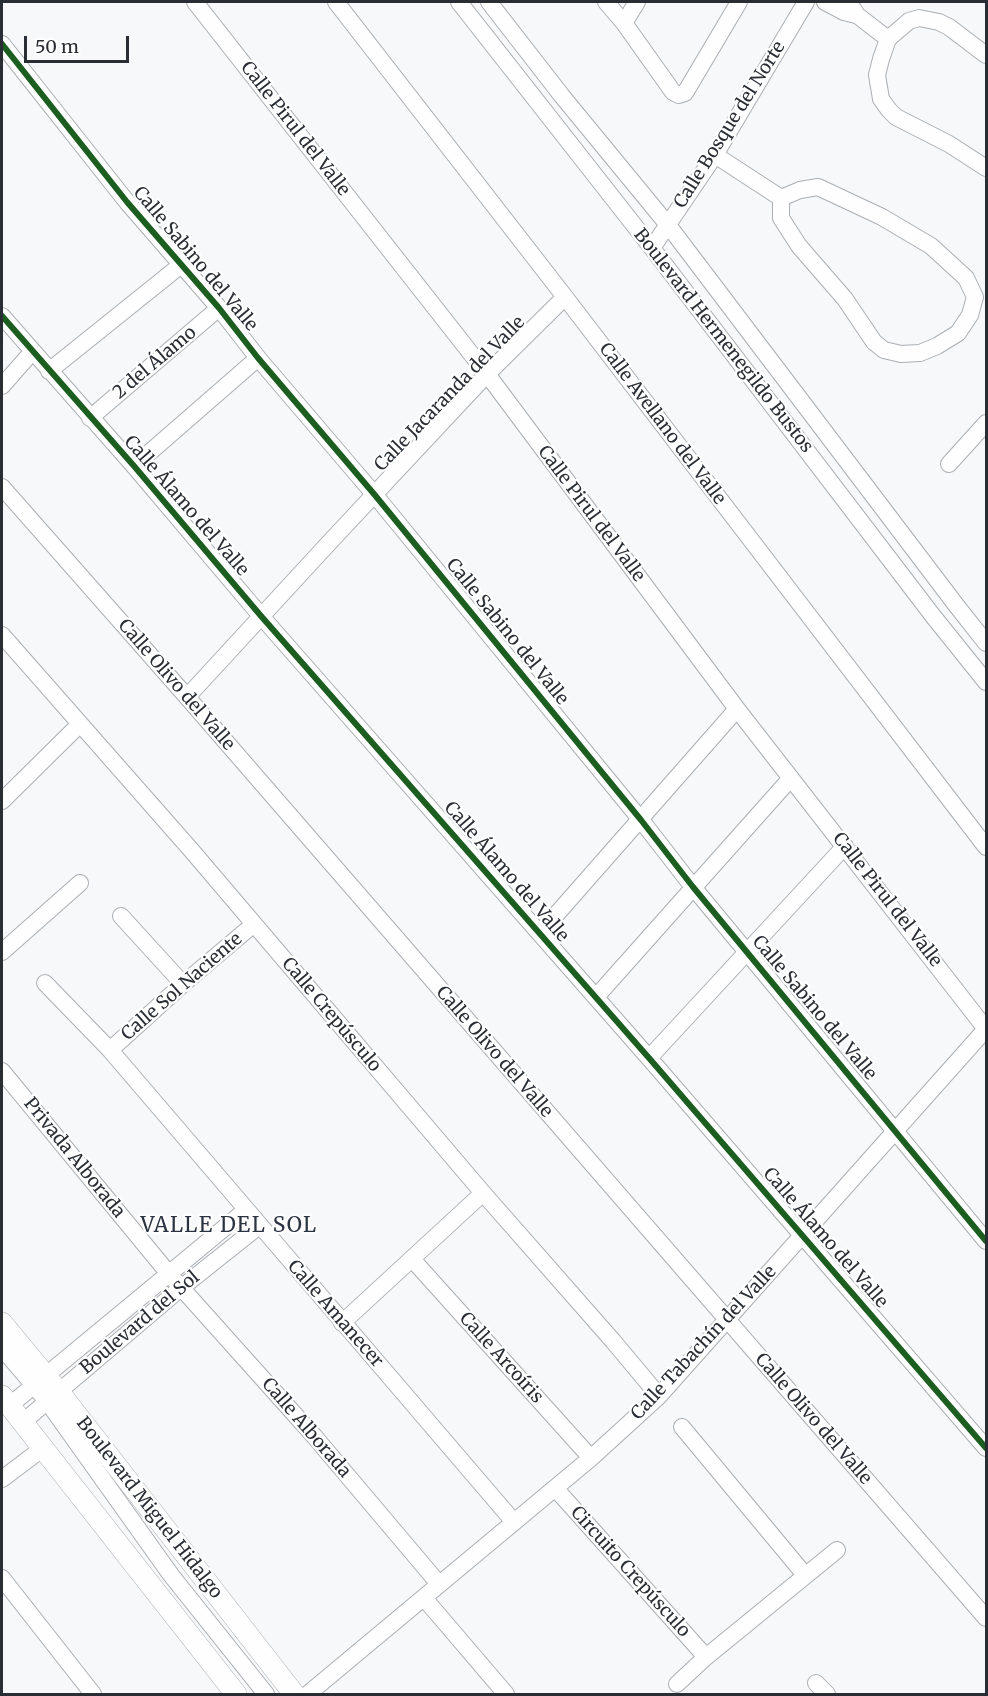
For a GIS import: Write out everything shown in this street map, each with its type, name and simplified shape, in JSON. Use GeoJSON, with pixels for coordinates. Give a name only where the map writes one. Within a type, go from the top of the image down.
{"type":"FeatureCollection","features":[{"type":"Feature","properties":{"kind":"main road","name":"Boulevard Miguel Hidalgo"},"geometry":{"type":"LineString","coordinates":[[2,1323],[47,1389],[294,1695]]}},
{"type":"Feature","properties":{"kind":"main road"},"geometry":{"type":"LineString","coordinates":[[5,1401],[26,1419],[43,1448],[236,1695]]}},
{"type":"Feature","properties":{"kind":"street","name":"Calle Pirul del Valle"},"geometry":{"type":"LineString","coordinates":[[195,2],[487,374],[737,709],[987,1029]]}},
{"type":"Feature","properties":{"kind":"street","name":"Calle Avellano del Valle"},"geometry":{"type":"LineString","coordinates":[[336,2],[987,847]]}},
{"type":"Feature","properties":{"kind":"street","name":"Boulevard Hermenegildo Bustos"},"geometry":{"type":"LineString","coordinates":[[459,2],[652,248],[933,616],[987,682]]}},
{"type":"Feature","properties":{"kind":"street","name":"Boulevard Hermenegildo Bustos"},"geometry":{"type":"LineString","coordinates":[[489,2],[562,96],[668,225],[987,643]]}},
{"type":"Feature","properties":{"kind":"street"},"geometry":{"type":"LineString","coordinates":[[606,2],[624,23],[673,92],[679,95],[685,93],[739,2]]}},
{"type":"Feature","properties":{"kind":"street"},"geometry":{"type":"LineString","coordinates":[[624,23],[637,2]]}},
{"type":"Feature","properties":{"kind":"street","name":"Calle Bosque del Norte"},"geometry":{"type":"LineString","coordinates":[[652,248],[715,155],[806,2]]}},
{"type":"Feature","properties":{"kind":"street"},"geometry":{"type":"LineString","coordinates":[[825,2],[844,12],[857,15]]}},
{"type":"Feature","properties":{"kind":"street"},"geometry":{"type":"LineString","coordinates":[[846,2],[857,15],[888,39]]}},
{"type":"Feature","properties":{"kind":"street"},"geometry":{"type":"LineString","coordinates":[[987,55],[949,27],[939,22],[919,18],[909,21],[888,39],[878,75],[882,99],[896,117],[949,144],[987,168]]}},
{"type":"Feature","properties":{"kind":"street","name":"Calle Sabino del Valle"},"geometry":{"type":"LineString","coordinates":[[2,44],[127,202],[375,494],[693,887],[987,1241]]}},
{"type":"Feature","properties":{"kind":"street"},"geometry":{"type":"LineString","coordinates":[[715,155],[781,198]]}},
{"type":"Feature","properties":{"kind":"street"},"geometry":{"type":"LineString","coordinates":[[818,187],[882,217],[931,246],[966,278],[975,297],[970,315],[958,333],[920,353],[901,354],[884,350],[874,342],[845,299],[800,246],[782,218],[781,198],[800,189],[818,187]]}},
{"type":"Feature","properties":{"kind":"street"},"geometry":{"type":"LineString","coordinates":[[49,371],[181,265]]}},
{"type":"Feature","properties":{"kind":"street","name":"Calle Jacaranda del Valle"},"geometry":{"type":"LineString","coordinates":[[187,698],[487,374],[565,297]]}},
{"type":"Feature","properties":{"kind":"street","name":"2 del Álamo"},"geometry":{"type":"LineString","coordinates":[[90,418],[219,308]]}},
{"type":"Feature","properties":{"kind":"street","name":"Calle Álamo del Valle"},"geometry":{"type":"LineString","coordinates":[[2,316],[987,1448]]}},
{"type":"Feature","properties":{"kind":"street"},"geometry":{"type":"LineString","coordinates":[[2,386],[32,352]]}},
{"type":"Feature","properties":{"kind":"street"},"geometry":{"type":"LineString","coordinates":[[134,466],[258,358]]}},
{"type":"Feature","properties":{"kind":"street"},"geometry":{"type":"LineString","coordinates":[[950,464],[987,423]]}},
{"type":"Feature","properties":{"kind":"street","name":"Calle Olivo del Valle"},"geometry":{"type":"LineString","coordinates":[[2,487],[987,1618]]}},
{"type":"Feature","properties":{"kind":"street","name":"Calle Crepúsculo"},"geometry":{"type":"LineString","coordinates":[[2,635],[254,924],[659,1396]]}},
{"type":"Feature","properties":{"kind":"street"},"geometry":{"type":"LineString","coordinates":[[540,933],[737,709]]}},
{"type":"Feature","properties":{"kind":"street"},"geometry":{"type":"LineString","coordinates":[[2,801],[80,724]]}},
{"type":"Feature","properties":{"kind":"street"},"geometry":{"type":"LineString","coordinates":[[596,998],[791,777]]}},
{"type":"Feature","properties":{"kind":"street"},"geometry":{"type":"LineString","coordinates":[[650,1058],[844,846]]}},
{"type":"Feature","properties":{"kind":"street"},"geometry":{"type":"LineString","coordinates":[[5,943],[80,883]]}},
{"type":"Feature","properties":{"kind":"street"},"geometry":{"type":"LineString","coordinates":[[121,916],[183,984]]}},
{"type":"Feature","properties":{"kind":"street","name":"Calle Sol Naciente"},"geometry":{"type":"LineString","coordinates":[[110,1050],[254,924]]}},
{"type":"Feature","properties":{"kind":"street","name":"Calle Amanecer"},"geometry":{"type":"LineString","coordinates":[[45,983],[110,1050],[514,1522]]}},
{"type":"Feature","properties":{"kind":"street","name":"Calle Tabachín del Valle"},"geometry":{"type":"LineString","coordinates":[[308,1695],[591,1458],[659,1396],[987,1029]]}},
{"type":"Feature","properties":{"kind":"street","name":"Privada Alborada"},"geometry":{"type":"LineString","coordinates":[[2,1071],[169,1274]]}},
{"type":"Feature","properties":{"kind":"street"},"geometry":{"type":"LineString","coordinates":[[342,1323],[483,1193]]}},
{"type":"Feature","properties":{"kind":"street","name":"Boulevard del Sol"},"geometry":{"type":"LineString","coordinates":[[26,1419],[47,1389],[169,1274],[246,1210]]}},
{"type":"Feature","properties":{"kind":"street","name":"Boulevard del Sol"},"geometry":{"type":"LineString","coordinates":[[5,1401],[47,1389],[259,1226]]}},
{"type":"Feature","properties":{"kind":"street","name":"Calle Arcoíris"},"geometry":{"type":"LineString","coordinates":[[412,1259],[591,1458]]}},
{"type":"Feature","properties":{"kind":"street","name":"Calle Alborada"},"geometry":{"type":"LineString","coordinates":[[169,1274],[314,1436],[439,1584]]}},
{"type":"Feature","properties":{"kind":"street"},"geometry":{"type":"LineString","coordinates":[[2,1348],[47,1389],[171,1575],[266,1695]]}},
{"type":"Feature","properties":{"kind":"street"},"geometry":{"type":"LineString","coordinates":[[26,1419],[248,1695]]}},
{"type":"Feature","properties":{"kind":"street"},"geometry":{"type":"LineString","coordinates":[[682,1427],[806,1575]]}},
{"type":"Feature","properties":{"kind":"street"},"geometry":{"type":"LineString","coordinates":[[2,1479],[43,1448]]}},
{"type":"Feature","properties":{"kind":"street","name":"Circuito Crepúsculo"},"geometry":{"type":"LineString","coordinates":[[555,1488],[706,1657]]}},
{"type":"Feature","properties":{"kind":"street"},"geometry":{"type":"LineString","coordinates":[[677,1684],[706,1657],[837,1550]]}},
{"type":"Feature","properties":{"kind":"street"},"geometry":{"type":"LineString","coordinates":[[2,1578],[93,1695]]}},
{"type":"Feature","properties":{"kind":"street"},"geometry":{"type":"LineString","coordinates":[[424,1598],[507,1695]]}},
{"type":"Feature","properties":{"kind":"cycle path"},"geometry":{"type":"LineString","coordinates":[[2,44],[127,202],[374,494],[641,820],[693,887],[986,1241]]}},
{"type":"Feature","properties":{"kind":"cycle path"},"geometry":{"type":"LineString","coordinates":[[2,316],[986,1448]]}},
{"type":"Feature","properties":{"kind":"district","name":"VALLE DEL SOL"},"geometry":{"type":"Point","coordinates":[229,1226]}}]}
